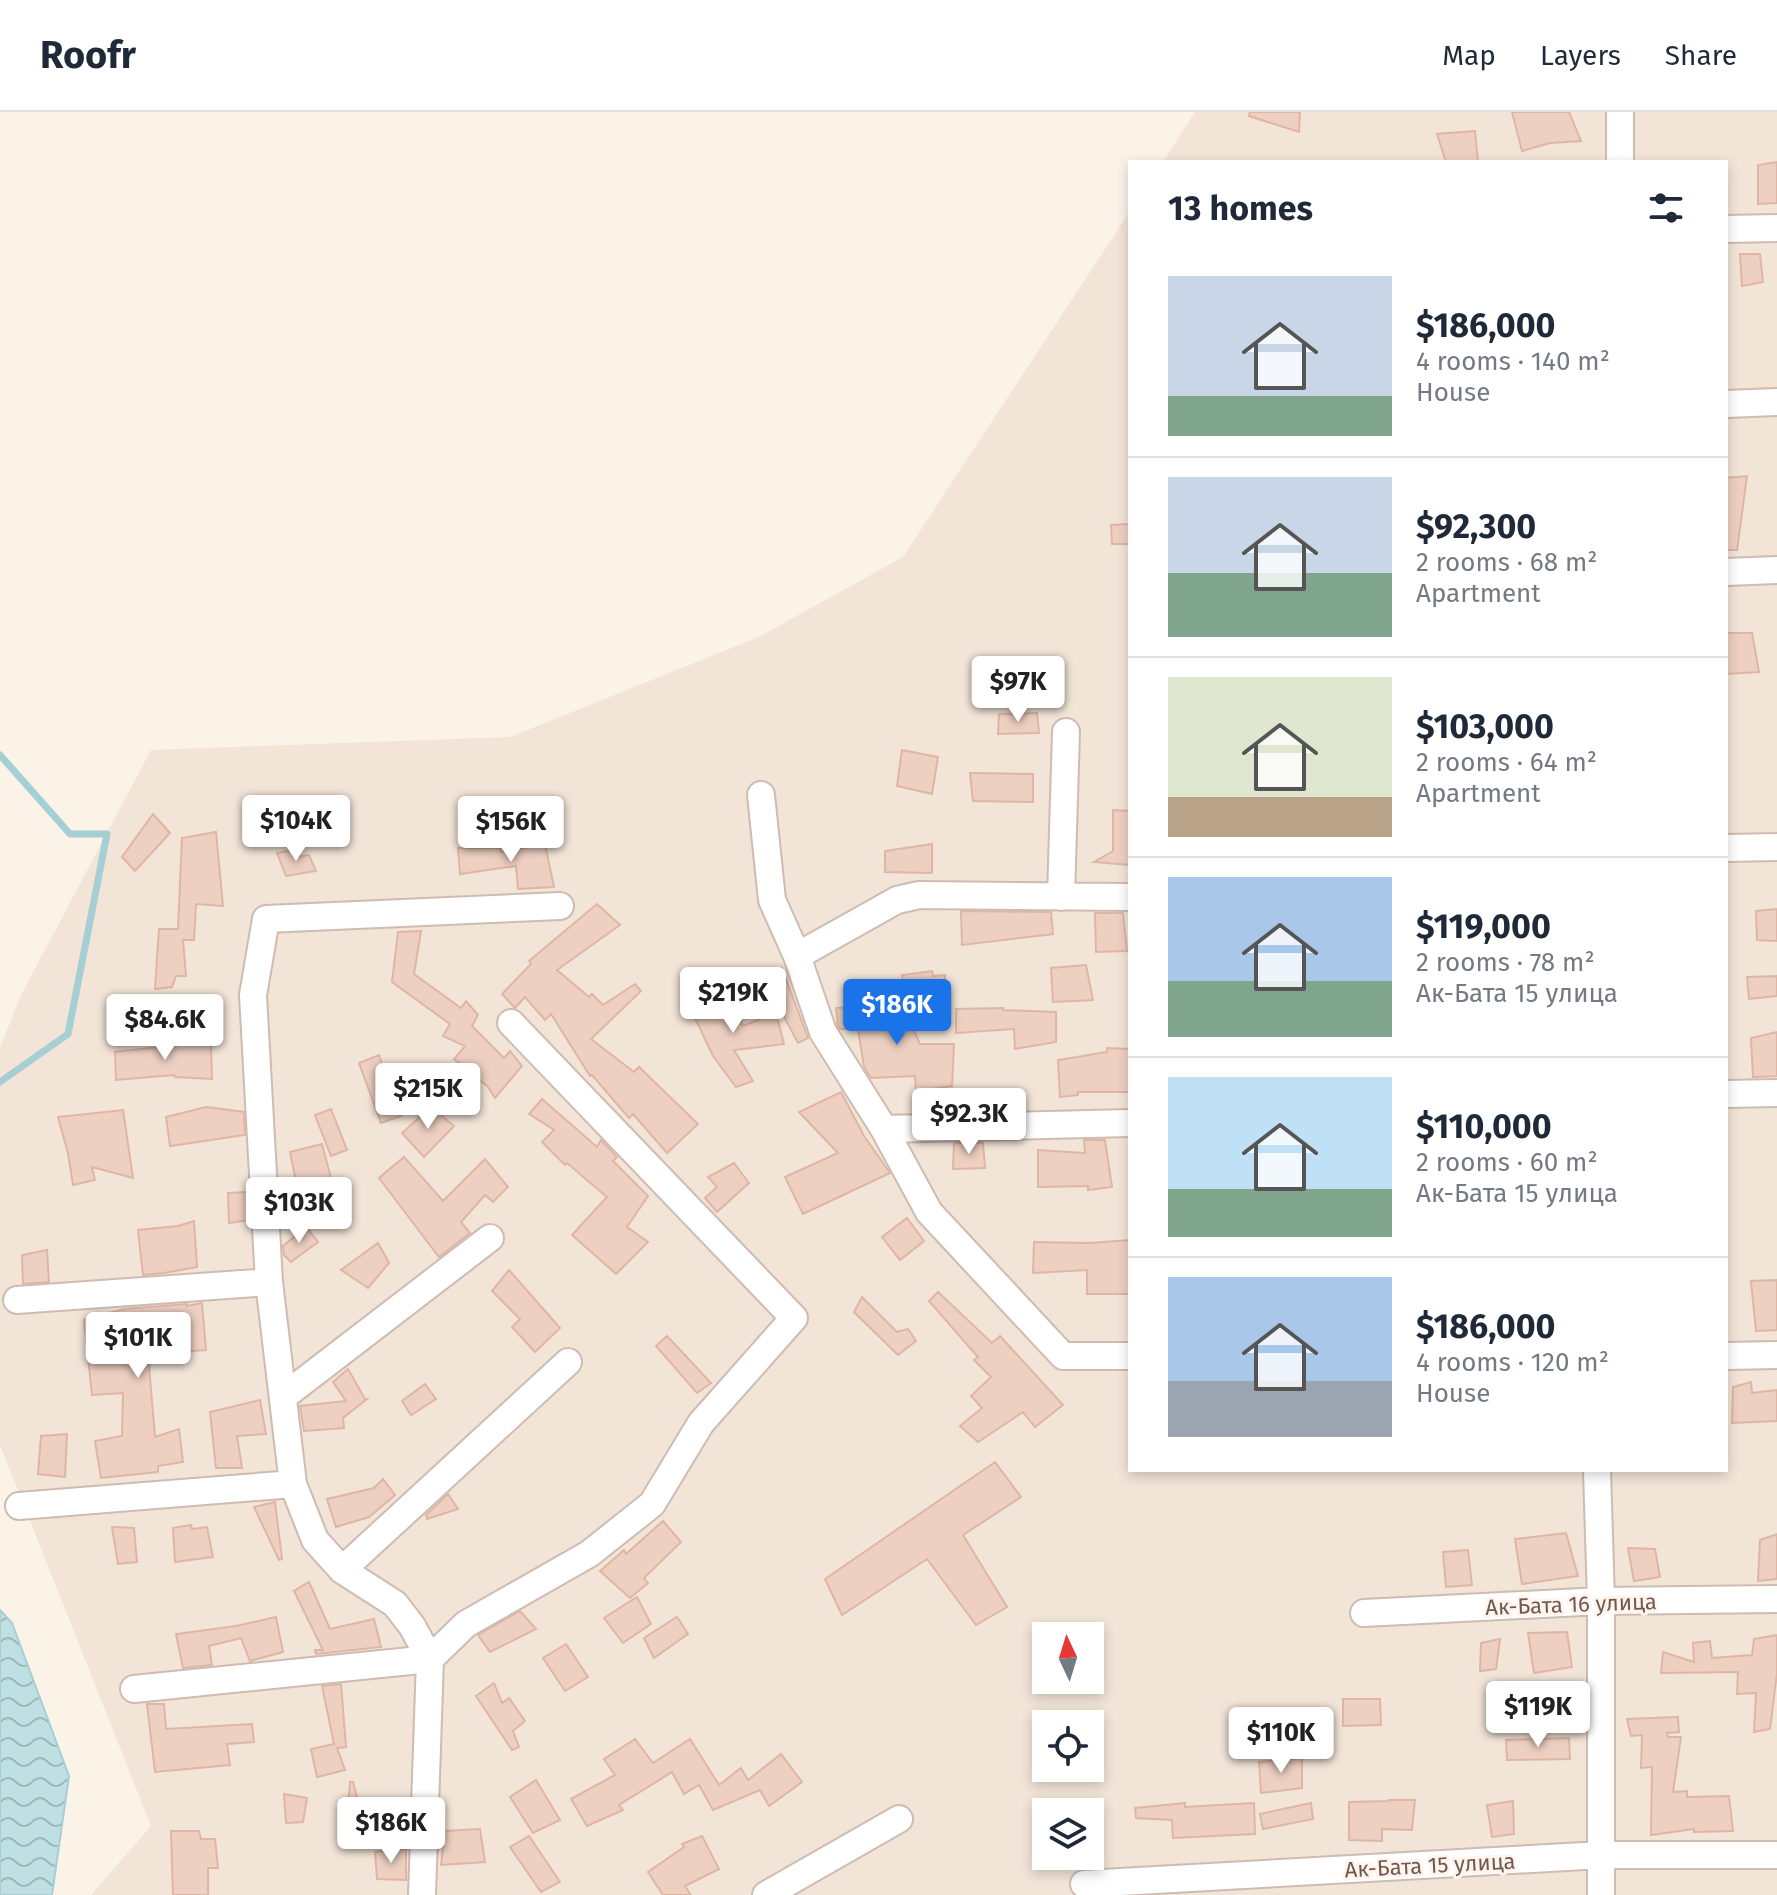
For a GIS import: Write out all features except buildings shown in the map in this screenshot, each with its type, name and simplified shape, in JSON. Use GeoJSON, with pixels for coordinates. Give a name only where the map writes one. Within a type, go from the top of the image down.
{"type":"FeatureCollection","features":[{"type":"Feature","properties":{"kind":"street"},"geometry":{"type":"LineString","coordinates":[[1620,112],[1620,160]]}},
{"type":"Feature","properties":{"kind":"street"},"geometry":{"type":"LineString","coordinates":[[1728,229],[1777,228]]}},
{"type":"Feature","properties":{"kind":"street"},"geometry":{"type":"LineString","coordinates":[[1728,404],[1777,402]]}},
{"type":"Feature","properties":{"kind":"street"},"geometry":{"type":"LineString","coordinates":[[1728,572],[1777,570]]}},
{"type":"Feature","properties":{"kind":"street"},"geometry":{"type":"LineString","coordinates":[[1061,897],[1066,732]]}},
{"type":"Feature","properties":{"kind":"street"},"geometry":{"type":"LineString","coordinates":[[761,795],[772,900],[797,956],[823,1032],[884,1129],[929,1212],[1063,1356],[1128,1356]]}},
{"type":"Feature","properties":{"kind":"street"},"geometry":{"type":"LineString","coordinates":[[1728,848],[1777,847]]}},
{"type":"Feature","properties":{"kind":"street"},"geometry":{"type":"LineString","coordinates":[[797,956],[897,900],[919,895],[1128,897]]}},
{"type":"Feature","properties":{"kind":"street"},"geometry":{"type":"LineString","coordinates":[[422,1895],[430,1659],[412,1626],[395,1604],[342,1570],[315,1540],[293,1484],[269,1282],[253,995],[266,919],[560,906]]}},
{"type":"Feature","properties":{"kind":"street"},"geometry":{"type":"LineString","coordinates":[[134,1689],[430,1659],[466,1624],[589,1554],[652,1504],[701,1423],[794,1318],[511,1023]]}},
{"type":"Feature","properties":{"kind":"street"},"geometry":{"type":"LineString","coordinates":[[1728,1094],[1777,1093]]}},
{"type":"Feature","properties":{"kind":"street"},"geometry":{"type":"LineString","coordinates":[[884,1129],[1128,1123]]}},
{"type":"Feature","properties":{"kind":"street"},"geometry":{"type":"LineString","coordinates":[[283,1397],[490,1238]]}},
{"type":"Feature","properties":{"kind":"street"},"geometry":{"type":"LineString","coordinates":[[17,1300],[269,1282]]}},
{"type":"Feature","properties":{"kind":"street"},"geometry":{"type":"LineString","coordinates":[[1728,1356],[1777,1355]]}},
{"type":"Feature","properties":{"kind":"street"},"geometry":{"type":"LineString","coordinates":[[342,1570],[568,1362]]}},
{"type":"Feature","properties":{"kind":"street"},"geometry":{"type":"LineString","coordinates":[[1597,1472],[1601,1601],[1601,1895]]}},
{"type":"Feature","properties":{"kind":"street"},"geometry":{"type":"LineString","coordinates":[[19,1506],[293,1484]]}},
{"type":"Feature","properties":{"kind":"street","name":"Ак-Бата 16 улица"},"geometry":{"type":"LineString","coordinates":[[1364,1613],[1601,1601],[1777,1599]]}},
{"type":"Feature","properties":{"kind":"street"},"geometry":{"type":"LineString","coordinates":[[766,1895],[899,1819]]}},
{"type":"Feature","properties":{"kind":"street","name":"Ак-Бата 15 улица"},"geometry":{"type":"LineString","coordinates":[[1084,1884],[1602,1855],[1777,1855]]}},
{"type":"Feature","properties":{"kind":"shaded area"},"geometry":{"type":"Polygon","coordinates":[[[1195,112],[1777,112],[1777,1895],[91,1895],[151,1826],[0,1445],[0,1048],[21,995],[151,750],[510,737],[759,637],[903,557],[1128,214],[1128,1472],[1728,1472],[1728,160],[1164,160],[1195,112]]]}},
{"type":"Feature","properties":{"kind":"water"},"geometry":{"type":"Polygon","coordinates":[[[0,1610],[12,1623],[69,1776],[52,1895],[0,1895],[0,1610]]]}},
{"type":"Feature","properties":{"kind":"waterway"},"geometry":{"type":"LineString","coordinates":[[0,755],[70,834],[107,834],[68,1034],[0,1082]]}}]}
